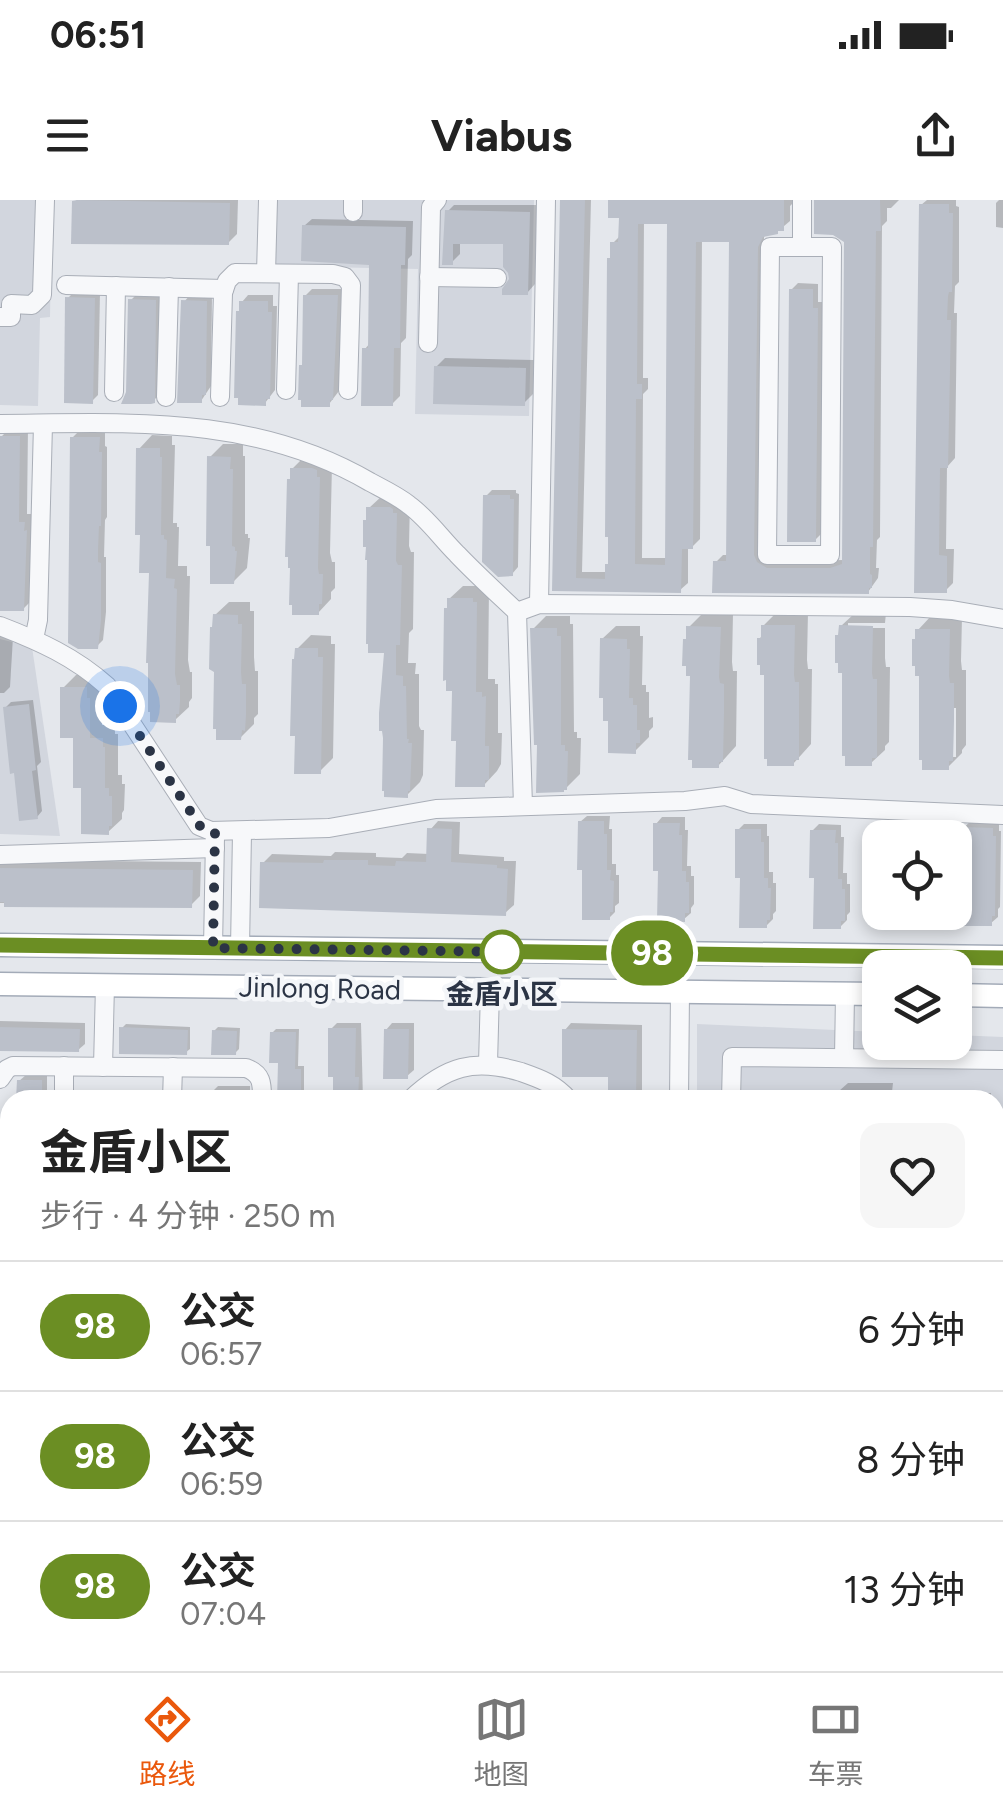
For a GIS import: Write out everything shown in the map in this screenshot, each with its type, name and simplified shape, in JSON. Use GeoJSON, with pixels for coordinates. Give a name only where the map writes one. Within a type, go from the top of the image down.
{"type":"FeatureCollection","features":[{"type":"Feature","properties":{"kind":"main road","name":"Jinlong Road"},"geometry":{"type":"LineString","coordinates":[[0,945],[1003,958]]}},
{"type":"Feature","properties":{"kind":"main road","name":"Jinlong Road"},"geometry":{"type":"LineString","coordinates":[[0,984],[862,994]]}},
{"type":"Feature","properties":{"kind":"main road"},"geometry":{"type":"LineString","coordinates":[[972,995],[1003,996]]}},
{"type":"Feature","properties":{"kind":"street"},"geometry":{"type":"LineString","coordinates":[[0,316],[11,317],[11,304],[32,304],[42,295],[45,200]]}},
{"type":"Feature","properties":{"kind":"street"},"geometry":{"type":"LineString","coordinates":[[266,273],[268,200]]}},
{"type":"Feature","properties":{"kind":"street"},"geometry":{"type":"LineString","coordinates":[[428,342],[431,207],[437,200]]}},
{"type":"Feature","properties":{"kind":"street"},"geometry":{"type":"LineString","coordinates":[[539,604],[546,200]]}},
{"type":"Feature","properties":{"kind":"street"},"geometry":{"type":"LineString","coordinates":[[802,200],[802,247]]}},
{"type":"Feature","properties":{"kind":"street"},"geometry":{"type":"LineString","coordinates":[[770,247],[802,247],[832,247],[830,555],[767,555],[770,247]]}},
{"type":"Feature","properties":{"kind":"street"},"geometry":{"type":"LineString","coordinates":[[220,397],[224,289],[235,272],[345,277],[351,285],[348,390]]}},
{"type":"Feature","properties":{"kind":"street"},"geometry":{"type":"LineString","coordinates":[[286,390],[289,274]]}},
{"type":"Feature","properties":{"kind":"street"},"geometry":{"type":"LineString","coordinates":[[430,277],[497,278]]}},
{"type":"Feature","properties":{"kind":"street"},"geometry":{"type":"LineString","coordinates":[[66,285],[224,289]]}},
{"type":"Feature","properties":{"kind":"street"},"geometry":{"type":"LineString","coordinates":[[114,392],[116,286]]}},
{"type":"Feature","properties":{"kind":"street"},"geometry":{"type":"LineString","coordinates":[[166,397],[169,288]]}},
{"type":"Feature","properties":{"kind":"street"},"geometry":{"type":"LineString","coordinates":[[0,424],[224,430],[273,440],[323,457],[410,505],[517,612],[523,806]]}},
{"type":"Feature","properties":{"kind":"street"},"geometry":{"type":"LineString","coordinates":[[34,640],[38,620],[43,424]]}},
{"type":"Feature","properties":{"kind":"street"},"geometry":{"type":"LineString","coordinates":[[517,612],[539,604],[910,607],[1003,618]]}},
{"type":"Feature","properties":{"kind":"street"},"geometry":{"type":"LineString","coordinates":[[0,626],[70,657],[106,686],[200,826],[215,840],[213,948]]}},
{"type":"Feature","properties":{"kind":"street"},"geometry":{"type":"LineString","coordinates":[[0,856],[215,840],[242,832],[329,828],[436,809],[685,801],[725,796],[751,804],[1003,815]]}},
{"type":"Feature","properties":{"kind":"street"},"geometry":{"type":"LineString","coordinates":[[240,948],[242,832]]}},
{"type":"Feature","properties":{"kind":"street"},"geometry":{"type":"LineString","coordinates":[[103,1067],[105,985]]}},
{"type":"Feature","properties":{"kind":"street"},"geometry":{"type":"LineString","coordinates":[[488,1064],[490,990]]}},
{"type":"Feature","properties":{"kind":"street"},"geometry":{"type":"LineString","coordinates":[[679,1090],[680,992]]}},
{"type":"Feature","properties":{"kind":"street"},"geometry":{"type":"LineString","coordinates":[[844,1058],[845,994]]}},
{"type":"Feature","properties":{"kind":"street"},"geometry":{"type":"LineString","coordinates":[[731,1090],[732,1057],[1003,1060]]}},
{"type":"Feature","properties":{"kind":"street"},"geometry":{"type":"LineString","coordinates":[[422,1090],[455,1069],[488,1064],[543,1080],[556,1090]]}},
{"type":"Feature","properties":{"kind":"street"},"geometry":{"type":"LineString","coordinates":[[0,1079],[13,1066],[251,1070],[262,1082],[262,1090]]}},
{"type":"Feature","properties":{"kind":"street"},"geometry":{"type":"LineString","coordinates":[[64,1066],[64,1090]]}},
{"type":"Feature","properties":{"kind":"street"},"geometry":{"type":"LineString","coordinates":[[172,1067],[172,1090]]}},
{"type":"Feature","properties":{"kind":"shaded area"},"geometry":{"type":"Polygon","coordinates":[[[0,200],[52,200],[50,317],[40,318],[38,406],[0,405],[0,200]]]}},
{"type":"Feature","properties":{"kind":"shaded area"},"geometry":{"type":"Polygon","coordinates":[[[276,200],[534,200],[529,416],[415,414],[418,269],[275,266],[276,200]]]}},
{"type":"Feature","properties":{"kind":"shaded area"},"geometry":{"type":"Polygon","coordinates":[[[0,639],[32,647],[60,836],[0,834],[0,639]]]}},
{"type":"Feature","properties":{"kind":"shaded area"},"geometry":{"type":"Polygon","coordinates":[[[697,1024],[862,1031],[862,1060],[972,1060],[972,1036],[1003,1037],[1003,1090],[697,1090],[697,1024]]]}},
{"type":"Feature","properties":{"kind":"building"},"geometry":{"type":"Polygon","coordinates":[[[560,200],[585,200],[576,578],[605,579],[607,258],[610,242],[618,242],[619,218],[608,218],[608,200],[784,200],[784,231],[763,237],[758,247],[754,555],[767,568],[830,568],[842,564],[844,242],[833,235],[814,234],[814,200],[880,200],[881,231],[876,231],[873,547],[869,594],[712,593],[713,561],[726,561],[729,242],[696,242],[693,549],[682,549],[681,593],[552,591],[560,200]],[[638,224],[637,384],[642,384],[642,399],[636,399],[635,564],[665,565],[667,224],[638,224]]]}},
{"type":"Feature","properties":{"kind":"building"},"geometry":{"type":"Polygon","coordinates":[[[72,201],[230,203],[229,245],[71,244],[72,201]]]}},
{"type":"Feature","properties":{"kind":"building"},"geometry":{"type":"Polygon","coordinates":[[[919,204],[949,204],[949,213],[953,213],[952,292],[948,296],[947,320],[951,320],[948,468],[940,468],[939,555],[947,556],[947,593],[914,593],[919,204]]]}},
{"type":"Feature","properties":{"kind":"building"},"geometry":{"type":"Polygon","coordinates":[[[445,210],[530,212],[528,295],[502,295],[509,279],[503,267],[503,244],[453,244],[453,265],[442,265],[445,210]]]}},
{"type":"Feature","properties":{"kind":"building"},"geometry":{"type":"Polygon","coordinates":[[[302,225],[406,227],[405,265],[401,265],[400,348],[394,348],[393,406],[361,406],[362,348],[368,348],[369,265],[301,261],[302,225]]]}},
{"type":"Feature","properties":{"kind":"building"},"geometry":{"type":"Polygon","coordinates":[[[789,289],[813,289],[813,308],[818,308],[816,542],[787,542],[789,289]]]}},
{"type":"Feature","properties":{"kind":"building"},"geometry":{"type":"Polygon","coordinates":[[[303,295],[338,295],[330,407],[301,407],[298,400],[303,295]]]}},
{"type":"Feature","properties":{"kind":"building"},"geometry":{"type":"Polygon","coordinates":[[[65,297],[95,298],[93,404],[64,403],[65,297]]]}},
{"type":"Feature","properties":{"kind":"building"},"geometry":{"type":"Polygon","coordinates":[[[128,299],[156,300],[155,403],[151,404],[121,404],[126,392],[128,299]]]}},
{"type":"Feature","properties":{"kind":"building"},"geometry":{"type":"Polygon","coordinates":[[[181,300],[207,301],[206,395],[202,395],[202,403],[177,403],[181,300]]]}},
{"type":"Feature","properties":{"kind":"building"},"geometry":{"type":"Polygon","coordinates":[[[239,301],[268,301],[268,312],[272,312],[270,399],[266,399],[266,406],[238,405],[238,398],[234,398],[239,301]]]}},
{"type":"Feature","properties":{"kind":"building"},"geometry":{"type":"Polygon","coordinates":[[[434,366],[526,368],[525,406],[433,404],[434,366]]]}},
{"type":"Feature","properties":{"kind":"building"},"geometry":{"type":"Polygon","coordinates":[[[0,436],[20,436],[19,522],[25,522],[24,531],[27,530],[24,611],[0,611],[0,436]]]}},
{"type":"Feature","properties":{"kind":"building"},"geometry":{"type":"Polygon","coordinates":[[[70,437],[100,437],[102,452],[98,649],[78,649],[68,643],[70,437]]]}},
{"type":"Feature","properties":{"kind":"building"},"geometry":{"type":"Polygon","coordinates":[[[136,448],[160,448],[162,457],[161,535],[167,540],[166,578],[175,579],[177,589],[175,674],[180,701],[176,723],[150,722],[148,712],[149,573],[139,573],[140,535],[135,535],[136,448]]]}},
{"type":"Feature","properties":{"kind":"building"},"geometry":{"type":"Polygon","coordinates":[[[207,456],[231,457],[232,546],[237,551],[234,584],[210,584],[210,546],[206,546],[207,456]]]}},
{"type":"Feature","properties":{"kind":"building"},"geometry":{"type":"Polygon","coordinates":[[[290,468],[312,468],[320,477],[318,568],[319,574],[323,574],[319,615],[292,615],[289,605],[290,568],[285,557],[290,468]]]}},
{"type":"Feature","properties":{"kind":"building"},"geometry":{"type":"Polygon","coordinates":[[[483,495],[510,495],[514,499],[513,576],[498,577],[482,562],[483,495]]]}},
{"type":"Feature","properties":{"kind":"building"},"geometry":{"type":"Polygon","coordinates":[[[366,507],[390,507],[397,513],[396,561],[402,565],[396,675],[403,676],[406,686],[407,739],[412,743],[408,798],[384,797],[382,791],[383,738],[379,713],[384,653],[368,653],[366,644],[366,507]]]}},
{"type":"Feature","properties":{"kind":"building"},"geometry":{"type":"Polygon","coordinates":[[[447,598],[473,598],[477,602],[476,692],[486,696],[485,746],[489,746],[489,780],[485,780],[485,787],[455,787],[452,691],[446,691],[446,680],[443,681],[447,598]]]}},
{"type":"Feature","properties":{"kind":"building"},"geometry":{"type":"Polygon","coordinates":[[[213,614],[238,615],[238,624],[242,624],[241,672],[242,684],[246,684],[246,715],[241,740],[216,740],[213,729],[214,672],[209,669],[213,614]]]}},
{"type":"Feature","properties":{"kind":"building"},"geometry":{"type":"Polygon","coordinates":[[[761,625],[795,625],[799,760],[794,760],[794,766],[767,766],[764,759],[764,675],[760,675],[757,665],[761,625]]]}},
{"type":"Feature","properties":{"kind":"building"},"geometry":{"type":"Polygon","coordinates":[[[839,625],[873,626],[877,758],[872,758],[872,766],[845,766],[842,756],[842,673],[838,673],[835,663],[839,625]]]}},
{"type":"Feature","properties":{"kind":"building"},"geometry":{"type":"Polygon","coordinates":[[[686,626],[721,627],[719,677],[724,684],[724,713],[723,762],[719,762],[719,768],[692,768],[692,760],[688,760],[690,676],[686,676],[686,666],[682,666],[686,626]]]}},
{"type":"Feature","properties":{"kind":"building"},"geometry":{"type":"Polygon","coordinates":[[[530,628],[557,628],[557,636],[561,636],[561,745],[568,751],[564,792],[536,793],[530,628]]]}},
{"type":"Feature","properties":{"kind":"building"},"geometry":{"type":"Polygon","coordinates":[[[915,629],[950,629],[949,676],[950,683],[954,683],[954,721],[953,761],[949,761],[949,770],[922,770],[919,760],[919,676],[915,676],[912,666],[915,629]]]}},
{"type":"Feature","properties":{"kind":"building"},"geometry":{"type":"Polygon","coordinates":[[[600,638],[627,639],[629,698],[637,705],[640,730],[636,754],[608,753],[608,721],[603,721],[603,698],[599,698],[600,638]]]}},
{"type":"Feature","properties":{"kind":"building"},"geometry":{"type":"Polygon","coordinates":[[[295,648],[318,648],[318,657],[323,657],[321,774],[294,774],[295,736],[290,736],[295,648]]]}},
{"type":"Feature","properties":{"kind":"building"},"geometry":{"type":"Polygon","coordinates":[[[60,687],[87,687],[90,738],[103,738],[105,747],[105,788],[109,788],[112,796],[109,835],[81,834],[81,788],[73,788],[73,738],[60,738],[60,687]]]}},
{"type":"Feature","properties":{"kind":"building"},"geometry":{"type":"Polygon","coordinates":[[[29,704],[38,819],[19,821],[3,707],[29,704]]]}},
{"type":"Feature","properties":{"kind":"building"},"geometry":{"type":"Polygon","coordinates":[[[578,821],[604,821],[607,870],[611,870],[610,880],[614,881],[610,920],[582,920],[578,821]]]}},
{"type":"Feature","properties":{"kind":"building"},"geometry":{"type":"Polygon","coordinates":[[[653,823],[680,823],[682,871],[686,871],[689,882],[689,913],[685,913],[685,922],[657,921],[658,871],[653,871],[653,823]]]}},
{"type":"Feature","properties":{"kind":"building"},"geometry":{"type":"Polygon","coordinates":[[[972,827],[993,828],[996,836],[992,926],[972,926],[972,827]]]}},
{"type":"Feature","properties":{"kind":"building"},"geometry":{"type":"Polygon","coordinates":[[[427,828],[452,829],[451,862],[508,869],[506,916],[259,908],[260,862],[368,860],[368,865],[395,866],[396,861],[426,862],[427,828]]]}},
{"type":"Feature","properties":{"kind":"building"},"geometry":{"type":"Polygon","coordinates":[[[735,829],[761,829],[764,878],[768,878],[771,888],[767,928],[739,928],[740,878],[735,878],[735,829]]]}},
{"type":"Feature","properties":{"kind":"building"},"geometry":{"type":"Polygon","coordinates":[[[810,830],[836,830],[838,879],[842,879],[845,889],[845,921],[841,921],[841,929],[813,929],[810,830]]]}},
{"type":"Feature","properties":{"kind":"building"},"geometry":{"type":"Polygon","coordinates":[[[0,868],[193,870],[192,908],[4,907],[4,902],[0,902],[0,868]]]}},
{"type":"Feature","properties":{"kind":"building"},"geometry":{"type":"Polygon","coordinates":[[[0,1027],[80,1029],[79,1052],[0,1051],[0,1027]]]}},
{"type":"Feature","properties":{"kind":"building"},"geometry":{"type":"Polygon","coordinates":[[[119,1027],[188,1030],[187,1055],[119,1054],[119,1027]]]}},
{"type":"Feature","properties":{"kind":"building"},"geometry":{"type":"Polygon","coordinates":[[[328,1028],[356,1028],[358,1090],[333,1090],[333,1077],[328,1077],[328,1028]]]}},
{"type":"Feature","properties":{"kind":"building"},"geometry":{"type":"Polygon","coordinates":[[[384,1029],[409,1029],[408,1079],[383,1079],[384,1029]]]}},
{"type":"Feature","properties":{"kind":"building"},"geometry":{"type":"Polygon","coordinates":[[[562,1029],[637,1030],[636,1090],[608,1090],[608,1077],[562,1077],[562,1029]]]}},
{"type":"Feature","properties":{"kind":"building"},"geometry":{"type":"Polygon","coordinates":[[[212,1030],[237,1031],[236,1055],[211,1055],[212,1030]]]}},
{"type":"Feature","properties":{"kind":"building"},"geometry":{"type":"Polygon","coordinates":[[[270,1032],[296,1032],[295,1069],[301,1069],[301,1090],[277,1090],[278,1063],[269,1063],[270,1032]]]}},
{"type":"Feature","properties":{"kind":"building"},"geometry":{"type":"Polygon","coordinates":[[[17,1080],[42,1080],[42,1090],[16,1090],[17,1080]]]}},
{"type":"Feature","properties":{"kind":"bus line","name":"98"},"geometry":{"type":"LineString","coordinates":[[0,945],[1003,958]]}},
{"type":"Feature","properties":{"kind":"place","name":"金盾小区"},"geometry":{"type":"Point","coordinates":[502,952]}},
{"type":"Feature","properties":{"kind":"route"},"geometry":{"type":"LineString","coordinates":[[120,706],[200,826],[215,832],[213,948],[513,952],[502,952]]}}]}
